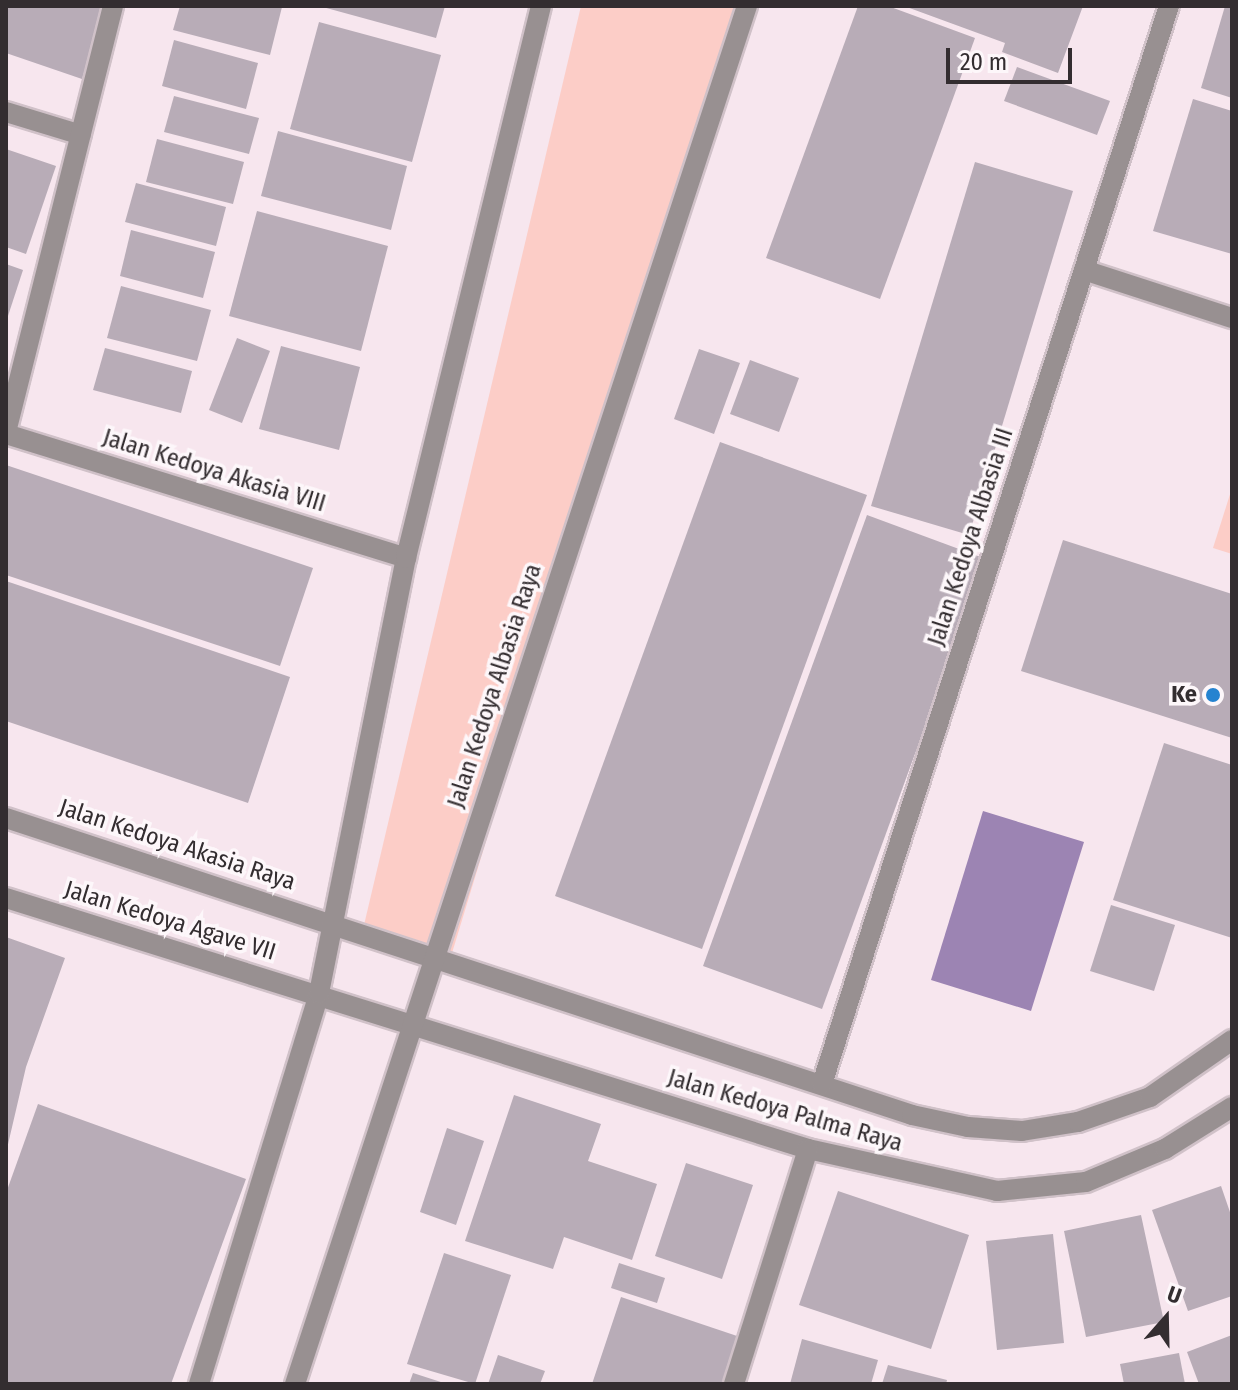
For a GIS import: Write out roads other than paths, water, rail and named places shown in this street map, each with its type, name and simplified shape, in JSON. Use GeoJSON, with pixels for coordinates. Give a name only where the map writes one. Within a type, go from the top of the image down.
{"type":"FeatureCollection","features":[{"type":"Feature","properties":{"kind":"street"},"geometry":{"type":"LineString","coordinates":[[6,433],[113,6]]}},
{"type":"Feature","properties":{"kind":"street"},"geometry":{"type":"LineString","coordinates":[[199,1384],[319,993],[406,558],[541,6]]}},
{"type":"Feature","properties":{"kind":"street","name":"Jalan Kedoya Albasia Raya"},"geometry":{"type":"LineString","coordinates":[[295,1384],[410,1024],[747,6]]}},
{"type":"Feature","properties":{"kind":"street","name":"Jalan Kedoya Albasia III"},"geometry":{"type":"LineString","coordinates":[[822,1084],[1169,6]]}},
{"type":"Feature","properties":{"kind":"street"},"geometry":{"type":"LineString","coordinates":[[6,112],[81,135]]}},
{"type":"Feature","properties":{"kind":"street"},"geometry":{"type":"LineString","coordinates":[[1084,270],[1232,318]]}},
{"type":"Feature","properties":{"kind":"street","name":"Jalan Kedoya Akasia VIII"},"geometry":{"type":"LineString","coordinates":[[6,433],[406,558]]}},
{"type":"Feature","properties":{"kind":"street","name":"Jalan Kedoya Akasia Raya"},"geometry":{"type":"LineString","coordinates":[[6,818],[333,922]]}},
{"type":"Feature","properties":{"kind":"street","name":"Jalan Kedoya Agave VII"},"geometry":{"type":"LineString","coordinates":[[6,898],[319,993]]}},
{"type":"Feature","properties":{"kind":"street","name":"Jalan Kedoya Palma Raya"},"geometry":{"type":"LineString","coordinates":[[333,922],[434,953],[912,1115],[1022,1131],[1078,1122],[1150,1097],[1232,1040]]}},
{"type":"Feature","properties":{"kind":"street","name":"Jalan Kedoya Palma Raya"},"geometry":{"type":"LineString","coordinates":[[319,993],[808,1149],[997,1191],[1086,1182],[1165,1149],[1232,1107]]}},
{"type":"Feature","properties":{"kind":"street"},"geometry":{"type":"LineString","coordinates":[[734,1384],[808,1149]]}},
{"type":"Feature","properties":{"kind":"place","name":"Ke"},"geometry":{"type":"Point","coordinates":[1213,695]}}]}
